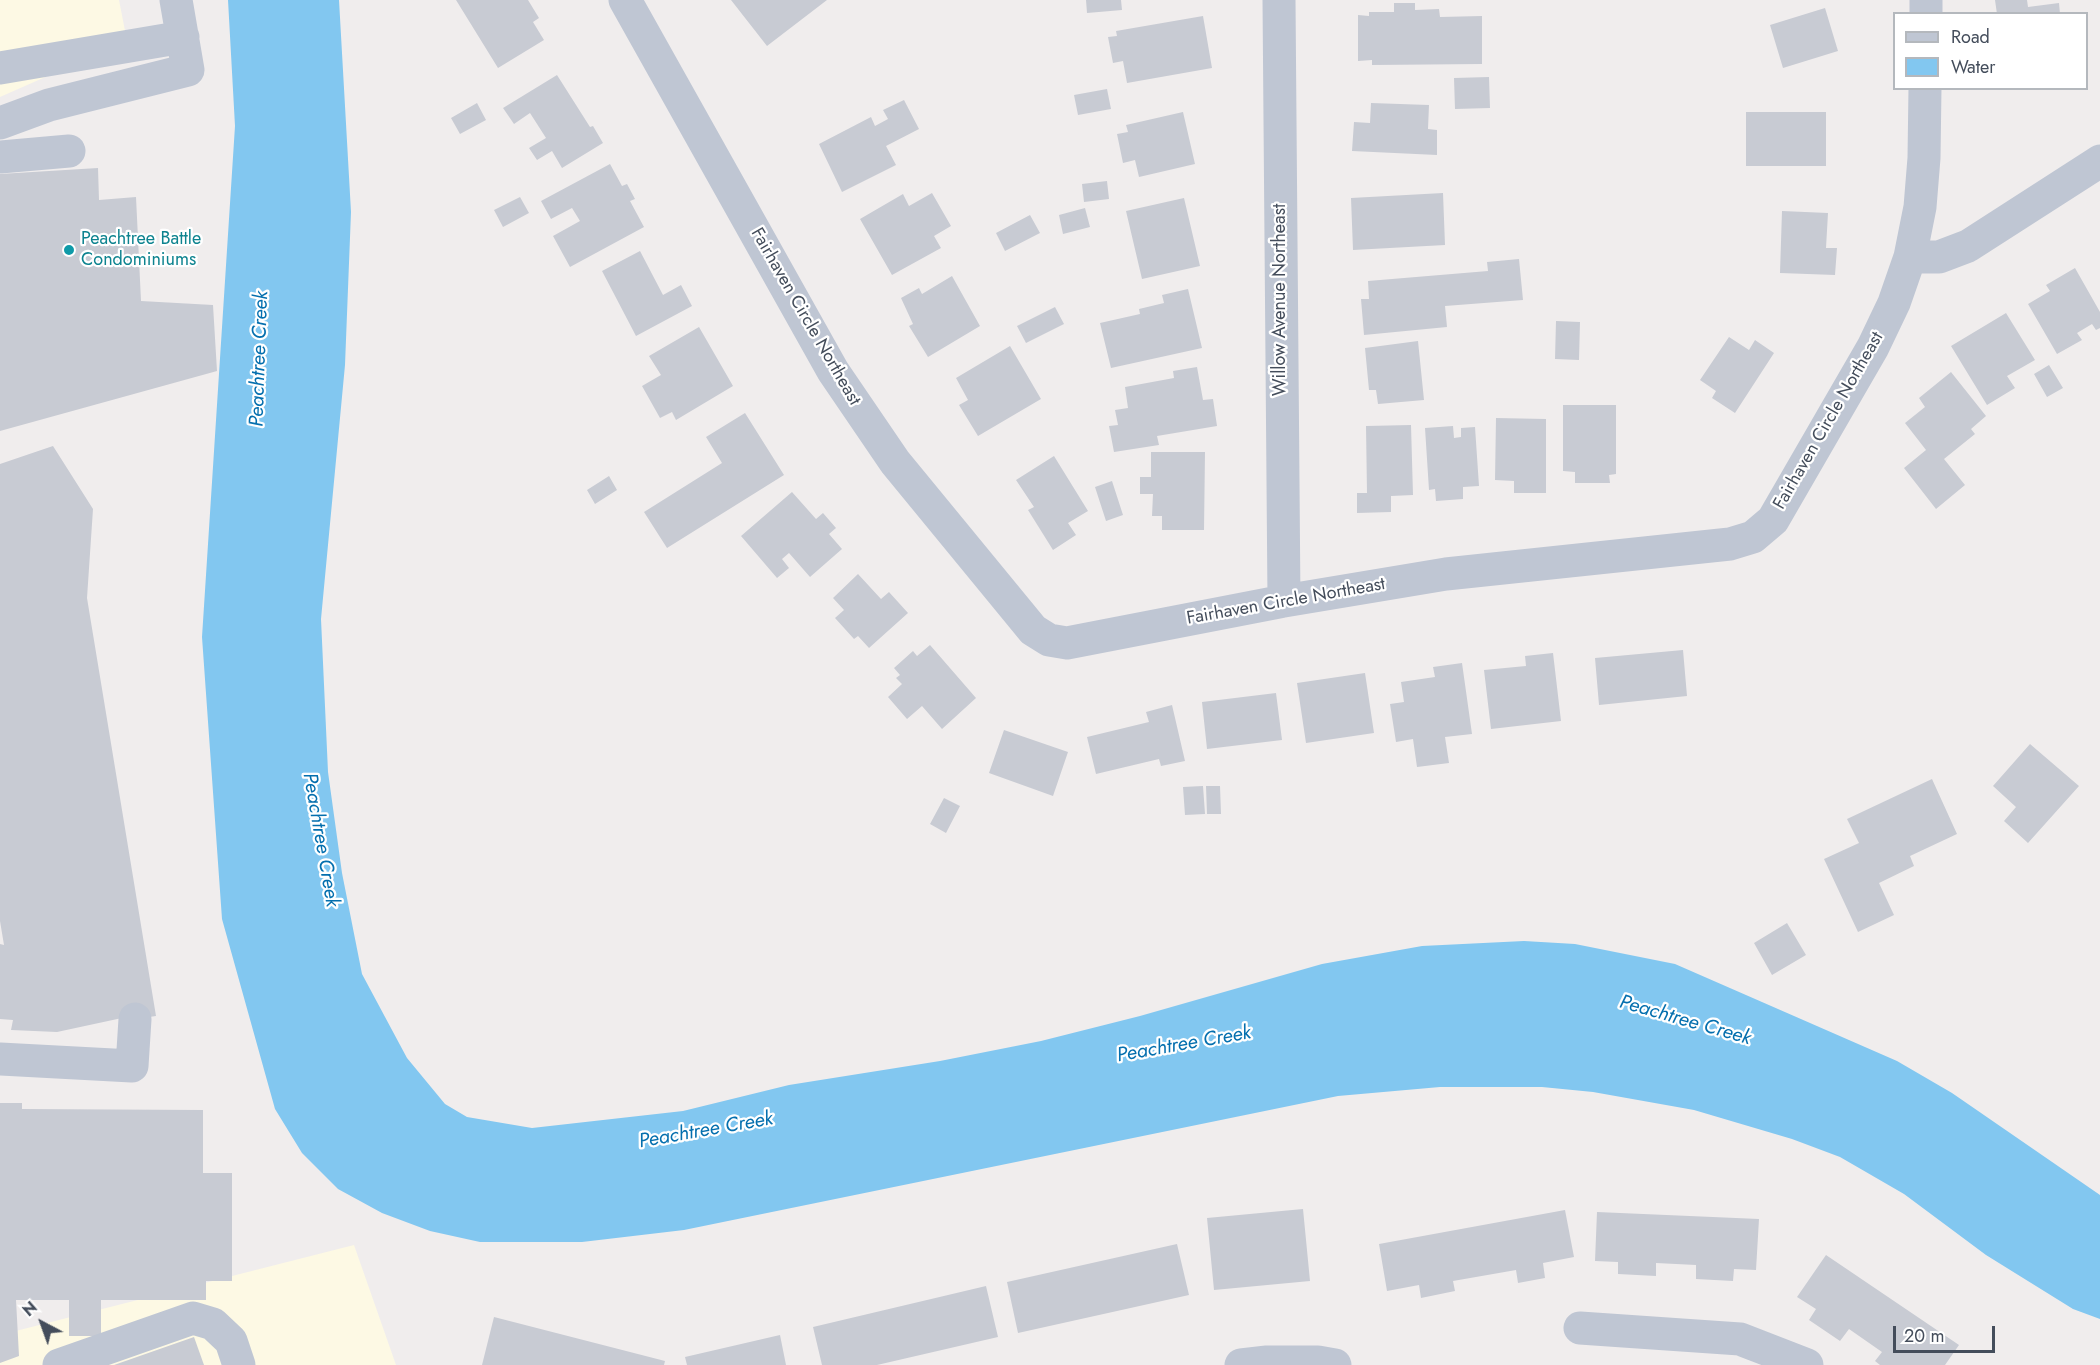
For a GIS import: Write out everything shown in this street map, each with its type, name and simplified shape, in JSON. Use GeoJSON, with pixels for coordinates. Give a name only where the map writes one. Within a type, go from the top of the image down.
{"type":"FeatureCollection","features":[{"type":"Feature","properties":{"kind":"street"},"geometry":{"type":"LineString","coordinates":[[0,123],[49,105],[188,70],[176,0]]}},
{"type":"Feature","properties":{"kind":"street","name":"Fairhaven Circle Northeast"},"geometry":{"type":"LineString","coordinates":[[625,0],[832,371],[895,462],[1033,630],[1049,640],[1067,643],[1284,601],[1446,574],[1730,544],[1753,537],[1773,520],[1873,347],[1894,303],[1910,257],[1920,207],[1924,158],[1925,90]]}},
{"type":"Feature","properties":{"kind":"street","name":"Willow Avenue Northeast"},"geometry":{"type":"LineString","coordinates":[[1279,0],[1284,601]]}},
{"type":"Feature","properties":{"kind":"street"},"geometry":{"type":"LineString","coordinates":[[0,69],[183,37]]}},
{"type":"Feature","properties":{"kind":"street"},"geometry":{"type":"LineString","coordinates":[[0,157],[69,151]]}},
{"type":"Feature","properties":{"kind":"street"},"geometry":{"type":"LineString","coordinates":[[1910,257],[1939,257],[1968,246],[2100,161]]}},
{"type":"Feature","properties":{"kind":"street"},"geometry":{"type":"LineString","coordinates":[[0,1059],[132,1066],[135,1019]]}},
{"type":"Feature","properties":{"kind":"street"},"geometry":{"type":"LineString","coordinates":[[58,1365],[193,1318],[213,1324],[231,1341],[239,1365]]}},
{"type":"Feature","properties":{"kind":"street"},"geometry":{"type":"LineString","coordinates":[[1580,1328],[1740,1339],[1764,1357],[1807,1365]]}},
{"type":"Feature","properties":{"kind":"street"},"geometry":{"type":"LineString","coordinates":[[1241,1365],[1267,1362],[1318,1362],[1335,1365]]}},
{"type":"Feature","properties":{"kind":"shaded area"},"geometry":{"type":"Polygon","coordinates":[[[0,0],[119,0],[127,41],[0,97],[0,0]]]}},
{"type":"Feature","properties":{"kind":"shaded area"},"geometry":{"type":"Polygon","coordinates":[[[354,1245],[396,1365],[0,1365],[0,1335],[354,1245]]]}},
{"type":"Feature","properties":{"kind":"water","name":"Peachtree Creek"},"geometry":{"type":"Polygon","coordinates":[[[228,0],[339,0],[351,212],[345,365],[321,619],[328,772],[342,873],[362,974],[407,1058],[445,1104],[467,1117],[532,1128],[683,1111],[789,1085],[940,1061],[1041,1041],[1140,1016],[1322,964],[1422,946],[1524,941],[1575,944],[1675,964],[1897,1061],[1952,1093],[2100,1195],[2100,1319],[2073,1309],[1986,1255],[1904,1194],[1840,1157],[1792,1139],[1694,1110],[1593,1092],[1542,1087],[1440,1087],[1338,1096],[684,1230],[582,1242],[480,1242],[430,1231],[382,1213],[338,1189],[302,1153],[275,1109],[222,919],[202,637],[235,126],[228,0]]]}},
{"type":"Feature","properties":{"kind":"building"},"geometry":{"type":"Polygon","coordinates":[[[456,0],[528,0],[539,18],[533,22],[544,40],[498,68],[456,0]]]}},
{"type":"Feature","properties":{"kind":"building"},"geometry":{"type":"Polygon","coordinates":[[[731,0],[827,0],[767,46],[731,0]]]}},
{"type":"Feature","properties":{"kind":"building"},"geometry":{"type":"Polygon","coordinates":[[[1086,0],[1121,0],[1122,10],[1087,13],[1086,0]]]}},
{"type":"Feature","properties":{"kind":"building"},"geometry":{"type":"Polygon","coordinates":[[[1995,0],[2027,0],[2028,7],[2059,3],[2060,12],[1997,12],[1995,0]]]}},
{"type":"Feature","properties":{"kind":"building"},"geometry":{"type":"Polygon","coordinates":[[[1394,3],[1415,3],[1415,10],[1439,9],[1440,17],[1482,16],[1482,64],[1372,65],[1372,60],[1358,61],[1358,15],[1369,16],[1369,12],[1394,12],[1394,3]]]}},
{"type":"Feature","properties":{"kind":"building"},"geometry":{"type":"Polygon","coordinates":[[[1825,8],[1838,51],[1783,68],[1770,25],[1825,8]]]}},
{"type":"Feature","properties":{"kind":"building"},"geometry":{"type":"Polygon","coordinates":[[[1203,16],[1212,68],[1127,83],[1123,61],[1113,63],[1108,37],[1117,36],[1116,31],[1203,16]]]}},
{"type":"Feature","properties":{"kind":"building"},"geometry":{"type":"Polygon","coordinates":[[[557,75],[590,127],[593,126],[603,143],[562,168],[552,151],[537,160],[529,148],[546,138],[530,113],[514,124],[503,108],[557,75]]]}},
{"type":"Feature","properties":{"kind":"building"},"geometry":{"type":"Polygon","coordinates":[[[1489,77],[1490,108],[1455,109],[1454,78],[1489,77]]]}},
{"type":"Feature","properties":{"kind":"building"},"geometry":{"type":"Polygon","coordinates":[[[1107,89],[1111,109],[1078,115],[1074,95],[1107,89]]]}},
{"type":"Feature","properties":{"kind":"building"},"geometry":{"type":"Polygon","coordinates":[[[904,100],[919,129],[886,146],[896,165],[842,192],[819,144],[871,117],[875,126],[888,119],[883,110],[904,100]]]}},
{"type":"Feature","properties":{"kind":"building"},"geometry":{"type":"Polygon","coordinates":[[[477,103],[486,120],[460,134],[451,118],[477,103]]]}},
{"type":"Feature","properties":{"kind":"building"},"geometry":{"type":"Polygon","coordinates":[[[1371,103],[1429,105],[1428,129],[1437,130],[1437,155],[1352,151],[1354,122],[1370,123],[1371,103]]]}},
{"type":"Feature","properties":{"kind":"building"},"geometry":{"type":"Polygon","coordinates":[[[1183,112],[1195,164],[1139,177],[1135,160],[1123,163],[1117,134],[1128,132],[1126,125],[1183,112]]]}},
{"type":"Feature","properties":{"kind":"building"},"geometry":{"type":"Polygon","coordinates":[[[1746,112],[1826,112],[1826,166],[1746,166],[1746,112]]]}},
{"type":"Feature","properties":{"kind":"building"},"geometry":{"type":"Polygon","coordinates":[[[610,164],[622,186],[627,184],[635,199],[630,201],[644,227],[570,267],[553,236],[580,221],[572,208],[551,219],[541,201],[610,164]]]}},
{"type":"Feature","properties":{"kind":"building","name":"Peachtree Battle Condominiums"},"geometry":{"type":"Polygon","coordinates":[[[98,168],[99,200],[136,197],[141,301],[213,305],[217,371],[0,431],[0,174],[98,168]]]}},
{"type":"Feature","properties":{"kind":"building"},"geometry":{"type":"Polygon","coordinates":[[[1107,181],[1109,199],[1084,202],[1082,184],[1107,181]]]}},
{"type":"Feature","properties":{"kind":"building"},"geometry":{"type":"Polygon","coordinates":[[[932,193],[951,226],[934,236],[941,248],[892,275],[860,219],[903,194],[909,206],[932,193]]]}},
{"type":"Feature","properties":{"kind":"building"},"geometry":{"type":"Polygon","coordinates":[[[1443,193],[1445,245],[1353,250],[1351,198],[1443,193]]]}},
{"type":"Feature","properties":{"kind":"building"},"geometry":{"type":"Polygon","coordinates":[[[520,197],[529,213],[503,227],[494,210],[520,197]]]}},
{"type":"Feature","properties":{"kind":"building"},"geometry":{"type":"Polygon","coordinates":[[[1184,198],[1200,266],[1142,279],[1126,211],[1184,198]]]}},
{"type":"Feature","properties":{"kind":"building"},"geometry":{"type":"Polygon","coordinates":[[[1085,208],[1090,227],[1063,234],[1059,215],[1085,208]]]}},
{"type":"Feature","properties":{"kind":"building"},"geometry":{"type":"Polygon","coordinates":[[[1782,211],[1828,213],[1826,248],[1837,248],[1835,275],[1780,273],[1782,211]]]}},
{"type":"Feature","properties":{"kind":"building"},"geometry":{"type":"Polygon","coordinates":[[[1030,215],[1040,233],[1005,251],[996,233],[1030,215]]]}},
{"type":"Feature","properties":{"kind":"building"},"geometry":{"type":"Polygon","coordinates":[[[640,251],[663,295],[681,285],[692,306],[636,336],[602,271],[640,251]]]}},
{"type":"Feature","properties":{"kind":"building"},"geometry":{"type":"Polygon","coordinates":[[[1519,259],[1523,300],[1445,306],[1447,327],[1364,335],[1361,299],[1369,299],[1368,281],[1488,271],[1487,262],[1519,259]]]}},
{"type":"Feature","properties":{"kind":"building"},"geometry":{"type":"Polygon","coordinates":[[[2075,268],[2100,312],[2100,328],[2096,330],[2092,324],[2077,333],[2082,340],[2057,354],[2028,304],[2050,291],[2046,285],[2075,268]]]}},
{"type":"Feature","properties":{"kind":"building"},"geometry":{"type":"Polygon","coordinates":[[[952,276],[980,326],[928,357],[909,326],[913,324],[901,298],[919,288],[922,294],[952,276]]]}},
{"type":"Feature","properties":{"kind":"building"},"geometry":{"type":"Polygon","coordinates":[[[1188,289],[1202,348],[1111,368],[1100,323],[1140,314],[1139,309],[1164,303],[1162,295],[1188,289]]]}},
{"type":"Feature","properties":{"kind":"building"},"geometry":{"type":"Polygon","coordinates":[[[1055,307],[1064,324],[1026,343],[1017,326],[1055,307]]]}},
{"type":"Feature","properties":{"kind":"building"},"geometry":{"type":"Polygon","coordinates":[[[2006,313],[2035,360],[2007,376],[2015,388],[1987,405],[1951,346],[2006,313]]]}},
{"type":"Feature","properties":{"kind":"building"},"geometry":{"type":"Polygon","coordinates":[[[1556,321],[1580,322],[1579,360],[1555,359],[1556,321]]]}},
{"type":"Feature","properties":{"kind":"building"},"geometry":{"type":"Polygon","coordinates":[[[699,327],[733,386],[676,420],[672,412],[660,418],[642,386],[661,375],[649,356],[699,327]]]}},
{"type":"Feature","properties":{"kind":"building"},"geometry":{"type":"Polygon","coordinates":[[[1729,337],[1749,350],[1755,340],[1774,353],[1735,413],[1712,398],[1716,391],[1700,380],[1729,337]]]}},
{"type":"Feature","properties":{"kind":"building"},"geometry":{"type":"Polygon","coordinates":[[[1418,341],[1424,400],[1378,404],[1376,390],[1369,390],[1365,348],[1418,341]]]}},
{"type":"Feature","properties":{"kind":"building"},"geometry":{"type":"Polygon","coordinates":[[[1010,346],[1041,399],[978,436],[959,405],[968,400],[956,378],[1010,346]]]}},
{"type":"Feature","properties":{"kind":"building"},"geometry":{"type":"Polygon","coordinates":[[[2049,365],[2063,388],[2047,397],[2034,374],[2049,365]]]}},
{"type":"Feature","properties":{"kind":"building"},"geometry":{"type":"Polygon","coordinates":[[[1197,367],[1203,400],[1213,399],[1217,426],[1157,436],[1159,445],[1114,452],[1109,426],[1118,425],[1115,410],[1128,408],[1125,387],[1174,378],[1173,371],[1197,367]]]}},
{"type":"Feature","properties":{"kind":"building"},"geometry":{"type":"Polygon","coordinates":[[[1951,372],[1986,416],[1971,429],[1975,434],[1944,459],[1965,485],[1936,509],[1904,468],[1926,450],[1905,423],[1925,407],[1919,398],[1951,372]]]}},
{"type":"Feature","properties":{"kind":"building"},"geometry":{"type":"Polygon","coordinates":[[[1563,405],[1616,405],[1616,474],[1609,475],[1610,483],[1575,483],[1575,472],[1563,471],[1563,405]]]}},
{"type":"Feature","properties":{"kind":"building"},"geometry":{"type":"Polygon","coordinates":[[[745,413],[784,475],[667,548],[644,512],[722,463],[706,437],[745,413]]]}},
{"type":"Feature","properties":{"kind":"building"},"geometry":{"type":"Polygon","coordinates":[[[1496,418],[1546,419],[1546,493],[1514,493],[1514,481],[1495,480],[1496,418]]]}},
{"type":"Feature","properties":{"kind":"building"},"geometry":{"type":"Polygon","coordinates":[[[1411,425],[1413,495],[1391,496],[1391,512],[1357,513],[1357,493],[1367,493],[1366,426],[1411,425]]]}},
{"type":"Feature","properties":{"kind":"building"},"geometry":{"type":"Polygon","coordinates":[[[1453,426],[1454,438],[1461,437],[1461,428],[1475,427],[1479,486],[1463,487],[1463,499],[1436,501],[1435,489],[1429,490],[1425,428],[1453,426]]]}},
{"type":"Feature","properties":{"kind":"building"},"geometry":{"type":"Polygon","coordinates":[[[53,446],[93,509],[87,598],[156,1016],[122,1018],[57,1032],[11,1030],[13,1020],[0,1019],[0,944],[4,945],[0,921],[0,464],[53,446]]]}},
{"type":"Feature","properties":{"kind":"building"},"geometry":{"type":"Polygon","coordinates":[[[1151,452],[1205,452],[1204,530],[1162,530],[1162,516],[1152,516],[1153,494],[1140,494],[1140,477],[1151,477],[1151,452]]]}},
{"type":"Feature","properties":{"kind":"building"},"geometry":{"type":"Polygon","coordinates":[[[1054,456],[1088,511],[1068,523],[1076,535],[1053,550],[1028,510],[1034,507],[1016,480],[1054,456]]]}},
{"type":"Feature","properties":{"kind":"building"},"geometry":{"type":"Polygon","coordinates":[[[609,476],[617,490],[595,504],[587,490],[609,476]]]}},
{"type":"Feature","properties":{"kind":"building"},"geometry":{"type":"Polygon","coordinates":[[[1112,481],[1123,515],[1106,521],[1095,487],[1112,481]]]}},
{"type":"Feature","properties":{"kind":"building"},"geometry":{"type":"Polygon","coordinates":[[[792,492],[816,519],[823,513],[836,528],[829,534],[842,549],[810,577],[789,553],[782,559],[789,568],[777,578],[741,536],[792,492]]]}},
{"type":"Feature","properties":{"kind":"building"},"geometry":{"type":"Polygon","coordinates":[[[858,574],[881,599],[889,592],[908,613],[869,648],[858,636],[854,639],[835,618],[844,610],[833,598],[858,574]]]}},
{"type":"Feature","properties":{"kind":"building"},"geometry":{"type":"Polygon","coordinates":[[[930,645],[976,698],[942,729],[922,706],[907,719],[888,697],[902,684],[896,678],[900,675],[894,668],[913,651],[917,656],[930,645]]]}},
{"type":"Feature","properties":{"kind":"building"},"geometry":{"type":"Polygon","coordinates":[[[1683,650],[1687,696],[1599,705],[1595,658],[1683,650]]]}},
{"type":"Feature","properties":{"kind":"building"},"geometry":{"type":"Polygon","coordinates":[[[1553,653],[1561,721],[1491,729],[1484,670],[1526,666],[1525,656],[1553,653]]]}},
{"type":"Feature","properties":{"kind":"building"},"geometry":{"type":"Polygon","coordinates":[[[1462,663],[1472,734],[1445,737],[1449,763],[1417,767],[1413,739],[1396,742],[1390,704],[1404,702],[1401,682],[1435,677],[1433,667],[1462,663]]]}},
{"type":"Feature","properties":{"kind":"building"},"geometry":{"type":"Polygon","coordinates":[[[1365,673],[1374,733],[1306,743],[1297,683],[1365,673]]]}},
{"type":"Feature","properties":{"kind":"building"},"geometry":{"type":"Polygon","coordinates":[[[1276,693],[1282,740],[1207,749],[1202,702],[1276,693]]]}},
{"type":"Feature","properties":{"kind":"building"},"geometry":{"type":"Polygon","coordinates":[[[1172,705],[1185,761],[1161,766],[1159,759],[1096,774],[1087,737],[1149,722],[1146,712],[1172,705]]]}},
{"type":"Feature","properties":{"kind":"building"},"geometry":{"type":"Polygon","coordinates":[[[1004,730],[1068,752],[1053,796],[989,773],[1004,730]]]}},
{"type":"Feature","properties":{"kind":"building"},"geometry":{"type":"Polygon","coordinates":[[[2030,744],[2079,786],[2028,843],[2004,821],[2016,807],[1993,786],[2030,744]]]}},
{"type":"Feature","properties":{"kind":"building"},"geometry":{"type":"Polygon","coordinates":[[[1932,779],[1957,834],[1910,856],[1914,866],[1879,883],[1894,915],[1858,932],[1824,859],[1859,843],[1847,819],[1932,779]]]}},
{"type":"Feature","properties":{"kind":"building"},"geometry":{"type":"Polygon","coordinates":[[[1203,786],[1205,814],[1185,815],[1183,787],[1203,786]]]}},
{"type":"Feature","properties":{"kind":"building"},"geometry":{"type":"Polygon","coordinates":[[[1206,786],[1220,786],[1221,814],[1207,814],[1206,786]]]}},
{"type":"Feature","properties":{"kind":"building"},"geometry":{"type":"Polygon","coordinates":[[[944,798],[960,806],[946,833],[930,824],[944,798]]]}},
{"type":"Feature","properties":{"kind":"building"},"geometry":{"type":"Polygon","coordinates":[[[1787,923],[1806,955],[1772,975],[1754,943],[1787,923]]]}},
{"type":"Feature","properties":{"kind":"building"},"geometry":{"type":"Polygon","coordinates":[[[0,1103],[22,1103],[22,1109],[203,1110],[203,1173],[232,1173],[232,1281],[206,1281],[206,1300],[101,1300],[101,1336],[69,1336],[69,1300],[16,1300],[19,1356],[0,1363],[0,1103]]]}},
{"type":"Feature","properties":{"kind":"building"},"geometry":{"type":"Polygon","coordinates":[[[1303,1209],[1310,1281],[1214,1290],[1207,1218],[1303,1209]]]}},
{"type":"Feature","properties":{"kind":"building"},"geometry":{"type":"Polygon","coordinates":[[[1565,1210],[1574,1257],[1543,1263],[1545,1278],[1518,1283],[1516,1270],[1453,1281],[1455,1291],[1421,1298],[1419,1285],[1387,1291],[1379,1244],[1565,1210]]]}},
{"type":"Feature","properties":{"kind":"building"},"geometry":{"type":"Polygon","coordinates":[[[1597,1212],[1759,1219],[1756,1270],[1734,1269],[1733,1281],[1696,1279],[1696,1265],[1656,1263],[1656,1276],[1618,1274],[1618,1262],[1595,1261],[1597,1212]]]}},
{"type":"Feature","properties":{"kind":"building"},"geometry":{"type":"Polygon","coordinates":[[[1177,1244],[1189,1295],[1018,1333],[1007,1282],[1177,1244]]]}},
{"type":"Feature","properties":{"kind":"building"},"geometry":{"type":"Polygon","coordinates":[[[1826,1255],[1959,1345],[1945,1365],[1880,1365],[1875,1361],[1882,1352],[1849,1329],[1840,1341],[1809,1320],[1816,1309],[1797,1297],[1826,1255]]]}},
{"type":"Feature","properties":{"kind":"building"},"geometry":{"type":"Polygon","coordinates":[[[986,1286],[998,1337],[877,1365],[822,1365],[813,1327],[986,1286]]]}},
{"type":"Feature","properties":{"kind":"building"},"geometry":{"type":"Polygon","coordinates":[[[494,1317],[665,1361],[664,1365],[482,1365],[494,1317]]]}},
{"type":"Feature","properties":{"kind":"building"},"geometry":{"type":"Polygon","coordinates":[[[780,1335],[786,1365],[687,1365],[685,1357],[780,1335]]]}},
{"type":"Feature","properties":{"kind":"building"},"geometry":{"type":"Polygon","coordinates":[[[194,1337],[204,1365],[114,1365],[194,1337]]]}},
{"type":"Feature","properties":{"kind":"place","name":"Peachtree Battle Condominiums"},"geometry":{"type":"Point","coordinates":[69,250]}}]}
